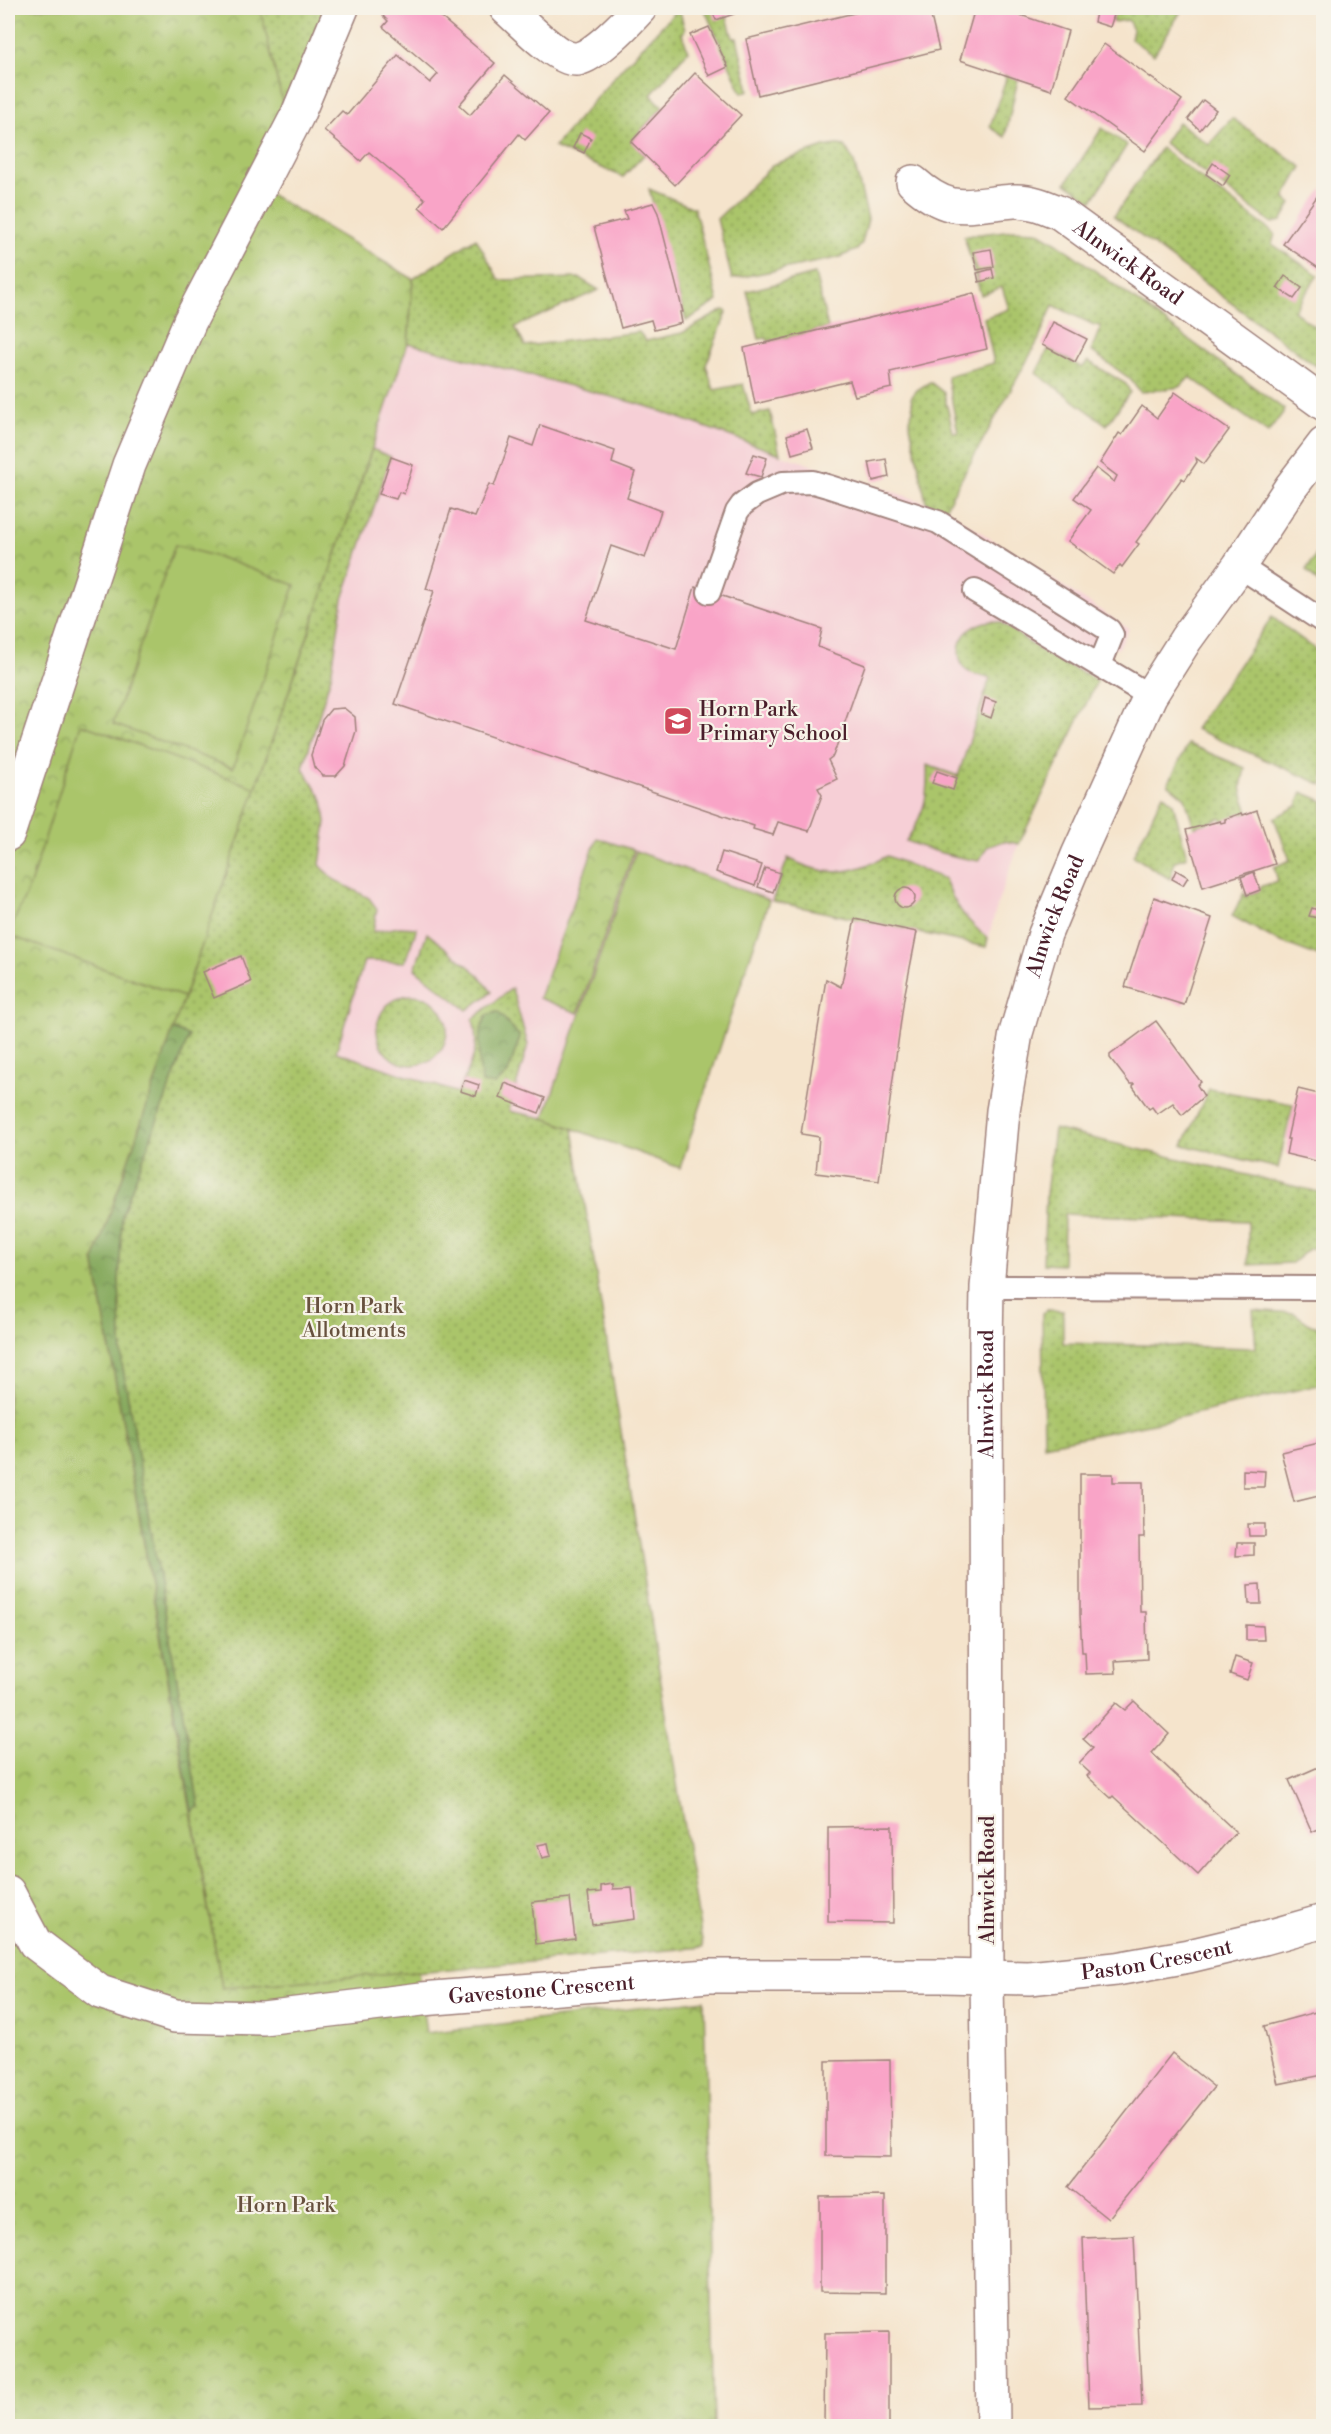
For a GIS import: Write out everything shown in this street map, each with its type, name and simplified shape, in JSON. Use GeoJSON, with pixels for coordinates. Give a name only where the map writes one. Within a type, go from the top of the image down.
{"type":"FeatureCollection","features":[{"type":"Feature","properties":{"kind":"street"},"geometry":{"type":"LineString","coordinates":[[8,834],[129,465],[190,321],[297,116],[342,8]]}},
{"type":"Feature","properties":{"kind":"street"},"geometry":{"type":"LineString","coordinates":[[506,8],[564,56],[576,60],[602,45],[640,8]]}},
{"type":"Feature","properties":{"kind":"street","name":"Alnwick Road"},"geometry":{"type":"LineString","coordinates":[[913,182],[930,197],[946,204],[965,207],[1015,201],[1029,202],[1060,213],[1323,404]]}},
{"type":"Feature","properties":{"kind":"street","name":"Alnwick Road"},"geometry":{"type":"LineString","coordinates":[[993,2427],[987,1977],[985,1505],[987,1287],[1002,1111],[1016,1033],[1034,966],[1078,855],[1150,696],[1185,639],[1239,566],[1291,487],[1323,444]]}},
{"type":"Feature","properties":{"kind":"street","name":"Gavestone Crescent"},"geometry":{"type":"LineString","coordinates":[[8,1892],[35,1943],[100,1992],[175,2016],[263,2018],[423,1999],[708,1976],[987,1977]]}},
{"type":"Feature","properties":{"kind":"street","name":"Paston Crescent"},"geometry":{"type":"LineString","coordinates":[[987,1977],[1029,1978],[1116,1969],[1243,1943],[1323,1921]]}},
{"type":"Feature","properties":{"kind":"lane"},"geometry":{"type":"LineString","coordinates":[[709,592],[737,512],[742,505],[757,494],[783,483],[813,482],[938,522],[994,556],[1109,630],[1112,635],[1100,665]]}},
{"type":"Feature","properties":{"kind":"lane"},"geometry":{"type":"LineString","coordinates":[[1239,566],[1323,622]]}},
{"type":"Feature","properties":{"kind":"lane"},"geometry":{"type":"LineString","coordinates":[[975,591],[1150,696]]}},
{"type":"Feature","properties":{"kind":"lane"},"geometry":{"type":"LineString","coordinates":[[987,1287],[1320,1288]]}},
{"type":"Feature","properties":{"kind":"shaded area","name":"Horn Park Primary School"},"geometry":{"type":"Polygon","coordinates":[[[408,343],[646,406],[752,445],[945,509],[1129,629],[1118,649],[1102,644],[1084,672],[1097,681],[1019,844],[998,902],[986,947],[769,901],[680,1168],[544,1118],[509,1111],[336,1052],[256,788],[408,343]]]}},
{"type":"Feature","properties":{"kind":"green space","name":"Horn Park"},"geometry":{"type":"Polygon","coordinates":[[[8,8],[260,8],[283,105],[297,116],[268,193],[413,279],[408,343],[94,1260],[222,1988],[418,1971],[426,2033],[704,2000],[714,2426],[8,2426],[8,8]]]}},
{"type":"Feature","properties":{"kind":"green space"},"geometry":{"type":"Polygon","coordinates":[[[256,8],[334,8],[283,105],[256,8]]]}},
{"type":"Feature","properties":{"kind":"green space"},"geometry":{"type":"Polygon","coordinates":[[[679,8],[685,30],[682,34],[688,51],[651,95],[663,107],[631,141],[644,155],[623,177],[554,147],[622,68],[679,8]]]}},
{"type":"Feature","properties":{"kind":"green space"},"geometry":{"type":"Polygon","coordinates":[[[704,8],[731,8],[725,10],[733,38],[737,38],[749,90],[742,93],[704,8]]]}},
{"type":"Feature","properties":{"kind":"green space"},"geometry":{"type":"Polygon","coordinates":[[[1098,8],[1183,8],[1154,55],[1131,39],[1133,30],[1128,20],[1112,22],[1115,12],[1098,8]]]}},
{"type":"Feature","properties":{"kind":"green space"},"geometry":{"type":"Polygon","coordinates":[[[1004,74],[1018,79],[1005,137],[990,127],[1006,79],[1004,74]]]}},
{"type":"Feature","properties":{"kind":"green space"},"geometry":{"type":"Polygon","coordinates":[[[1232,118],[1302,167],[1284,198],[1291,204],[1281,221],[1272,223],[1164,143],[1178,122],[1209,145],[1232,118]]]}},
{"type":"Feature","properties":{"kind":"green space"},"geometry":{"type":"Polygon","coordinates":[[[1102,128],[1127,145],[1092,201],[1066,183],[1102,128]]]}},
{"type":"Feature","properties":{"kind":"green space"},"geometry":{"type":"Polygon","coordinates":[[[845,146],[854,162],[868,219],[862,243],[857,250],[837,258],[732,279],[717,219],[774,164],[824,147],[845,146]]]}},
{"type":"Feature","properties":{"kind":"green space"},"geometry":{"type":"Polygon","coordinates":[[[1161,148],[1275,234],[1272,244],[1318,275],[1294,311],[1323,333],[1323,356],[1316,366],[1114,216],[1161,148]]]}},
{"type":"Feature","properties":{"kind":"green space"},"geometry":{"type":"Polygon","coordinates":[[[649,189],[694,208],[696,215],[718,301],[686,321],[649,189]]]}},
{"type":"Feature","properties":{"kind":"green space"},"geometry":{"type":"Polygon","coordinates":[[[1013,230],[1037,231],[1057,243],[1285,410],[1268,433],[1190,377],[1180,387],[1141,392],[1129,378],[1091,351],[1101,326],[1094,325],[1053,305],[1039,339],[945,509],[926,502],[909,420],[913,410],[911,398],[917,390],[930,382],[944,393],[953,432],[958,433],[947,376],[994,363],[984,318],[1009,309],[1002,287],[981,295],[964,236],[1013,230]]]}},
{"type":"Feature","properties":{"kind":"green space"},"geometry":{"type":"Polygon","coordinates":[[[476,238],[499,280],[579,278],[599,290],[515,327],[525,346],[639,332],[646,341],[682,333],[724,310],[727,312],[706,365],[714,390],[743,384],[752,415],[770,411],[780,454],[646,406],[408,343],[413,279],[476,238]]]}},
{"type":"Feature","properties":{"kind":"green space"},"geometry":{"type":"Polygon","coordinates":[[[815,274],[828,328],[768,342],[767,338],[759,339],[747,291],[815,274]]]}},
{"type":"Feature","properties":{"kind":"green space"},"geometry":{"type":"Polygon","coordinates":[[[1049,348],[1082,368],[1088,361],[1126,384],[1130,392],[1107,425],[1036,373],[1049,348]]]}},
{"type":"Feature","properties":{"kind":"green space","name":"Horn Park Allotments"},"geometry":{"type":"Polygon","coordinates":[[[372,449],[391,457],[343,599],[331,676],[303,768],[323,800],[326,822],[320,865],[333,879],[369,898],[377,909],[373,932],[399,927],[417,928],[405,962],[364,961],[336,1052],[458,1093],[475,1049],[473,1019],[512,988],[528,1045],[509,1111],[544,1118],[573,1129],[703,1947],[222,1989],[192,1813],[8,1801],[8,935],[184,997],[372,449]]]}},
{"type":"Feature","properties":{"kind":"green space"},"geometry":{"type":"Polygon","coordinates":[[[175,545],[224,559],[295,585],[233,768],[113,724],[175,545]]]}},
{"type":"Feature","properties":{"kind":"green space"},"geometry":{"type":"Polygon","coordinates":[[[1323,545],[1323,588],[1306,570],[1323,545]]]}},
{"type":"Feature","properties":{"kind":"green space"},"geometry":{"type":"Polygon","coordinates":[[[1272,617],[1323,655],[1323,785],[1195,729],[1272,617]]]}},
{"type":"Feature","properties":{"kind":"green space"},"geometry":{"type":"Polygon","coordinates":[[[992,621],[1000,622],[1054,660],[1097,681],[1019,844],[1004,841],[987,847],[979,861],[960,858],[906,841],[924,805],[927,765],[958,776],[990,678],[964,668],[960,659],[960,644],[972,628],[992,621]]]}},
{"type":"Feature","properties":{"kind":"green space"},"geometry":{"type":"Polygon","coordinates":[[[81,724],[256,788],[184,997],[8,935],[30,885],[81,724]]]}},
{"type":"Feature","properties":{"kind":"green space"},"geometry":{"type":"Polygon","coordinates":[[[1188,744],[1245,768],[1241,787],[1248,814],[1243,815],[1242,813],[1225,822],[1221,818],[1194,827],[1185,798],[1168,784],[1188,744]]]}},
{"type":"Feature","properties":{"kind":"green space"},"geometry":{"type":"Polygon","coordinates":[[[1302,792],[1323,801],[1323,958],[1276,940],[1232,916],[1244,893],[1247,897],[1259,891],[1259,887],[1278,881],[1274,867],[1290,860],[1274,818],[1297,806],[1302,792]]]}},
{"type":"Feature","properties":{"kind":"green space"},"geometry":{"type":"Polygon","coordinates":[[[1163,794],[1173,803],[1187,857],[1175,861],[1170,879],[1133,856],[1163,794]]]}},
{"type":"Feature","properties":{"kind":"green space"},"geometry":{"type":"Polygon","coordinates":[[[597,838],[634,850],[578,1013],[539,998],[597,838]]]}},
{"type":"Feature","properties":{"kind":"green space"},"geometry":{"type":"Polygon","coordinates":[[[636,851],[769,900],[680,1168],[544,1118],[636,851]]]}},
{"type":"Feature","properties":{"kind":"green space"},"geometry":{"type":"Polygon","coordinates":[[[887,856],[945,879],[952,897],[962,912],[988,938],[986,947],[772,901],[788,858],[814,869],[838,872],[862,867],[887,856]]]}},
{"type":"Feature","properties":{"kind":"green space"},"geometry":{"type":"Polygon","coordinates":[[[427,933],[478,974],[492,992],[467,1010],[415,969],[427,933]]]}},
{"type":"Feature","properties":{"kind":"green space"},"geometry":{"type":"Polygon","coordinates":[[[419,995],[432,1001],[441,1010],[445,1016],[447,1030],[445,1044],[437,1055],[426,1063],[405,1065],[387,1055],[379,1044],[377,1023],[387,1005],[398,997],[419,995]]]}},
{"type":"Feature","properties":{"kind":"green space"},"geometry":{"type":"Polygon","coordinates":[[[498,1012],[520,1037],[508,1073],[495,1085],[482,1083],[479,1048],[483,1022],[487,1015],[498,1012]]]}},
{"type":"Feature","properties":{"kind":"green space"},"geometry":{"type":"Polygon","coordinates":[[[173,1029],[189,1036],[122,1215],[119,1282],[122,1363],[199,1806],[192,1813],[94,1260],[173,1029]]]}},
{"type":"Feature","properties":{"kind":"green space"},"geometry":{"type":"Polygon","coordinates":[[[1209,1089],[1293,1104],[1278,1168],[1183,1145],[1209,1089]]]}},
{"type":"Feature","properties":{"kind":"green space"},"geometry":{"type":"Polygon","coordinates":[[[1054,1129],[1323,1193],[1323,1246],[1309,1249],[1292,1263],[1248,1265],[1248,1221],[1064,1214],[1063,1265],[1043,1264],[1046,1194],[1054,1129]]]}},
{"type":"Feature","properties":{"kind":"green space"},"geometry":{"type":"Polygon","coordinates":[[[1047,1310],[1063,1311],[1063,1343],[1256,1348],[1253,1310],[1294,1313],[1311,1325],[1323,1328],[1323,1384],[1168,1420],[1044,1445],[1042,1313],[1047,1310]]]}},
{"type":"Feature","properties":{"kind":"building"},"geometry":{"type":"Polygon","coordinates":[[[390,8],[430,8],[495,63],[459,105],[470,115],[505,75],[549,113],[525,140],[519,134],[443,228],[419,207],[425,199],[369,152],[361,161],[324,130],[342,111],[347,115],[398,55],[430,83],[438,74],[383,27],[388,21],[383,16],[390,8]]]}},
{"type":"Feature","properties":{"kind":"building"},"geometry":{"type":"Polygon","coordinates":[[[719,8],[731,8],[734,14],[716,20],[712,11],[719,8]]]}},
{"type":"Feature","properties":{"kind":"building"},"geometry":{"type":"Polygon","coordinates":[[[875,8],[929,8],[939,50],[758,95],[746,39],[875,8]]]}},
{"type":"Feature","properties":{"kind":"building"},"geometry":{"type":"Polygon","coordinates":[[[975,8],[999,8],[1068,31],[1051,90],[960,60],[975,8]]]}},
{"type":"Feature","properties":{"kind":"building"},"geometry":{"type":"Polygon","coordinates":[[[1097,8],[1115,12],[1110,27],[1094,22],[1097,8]]]}},
{"type":"Feature","properties":{"kind":"building"},"geometry":{"type":"Polygon","coordinates":[[[709,27],[728,67],[709,76],[690,35],[709,27]]]}},
{"type":"Feature","properties":{"kind":"building"},"geometry":{"type":"Polygon","coordinates":[[[1104,44],[1182,100],[1145,151],[1068,96],[1104,44]]]}},
{"type":"Feature","properties":{"kind":"building"},"geometry":{"type":"Polygon","coordinates":[[[695,73],[741,115],[675,185],[631,142],[695,73]]]}},
{"type":"Feature","properties":{"kind":"building"},"geometry":{"type":"Polygon","coordinates":[[[1203,100],[1216,110],[1200,130],[1188,119],[1203,100]]]}},
{"type":"Feature","properties":{"kind":"building"},"geometry":{"type":"Polygon","coordinates":[[[580,133],[591,138],[584,153],[573,148],[580,133]]]}},
{"type":"Feature","properties":{"kind":"building"},"geometry":{"type":"Polygon","coordinates":[[[1213,163],[1230,175],[1223,186],[1206,174],[1213,163]]]}},
{"type":"Feature","properties":{"kind":"building"},"geometry":{"type":"Polygon","coordinates":[[[1323,188],[1323,271],[1283,244],[1323,188]]]}},
{"type":"Feature","properties":{"kind":"building"},"geometry":{"type":"Polygon","coordinates":[[[653,203],[658,213],[683,312],[680,312],[682,323],[654,330],[651,320],[621,328],[594,227],[627,219],[624,211],[653,203]]]}},
{"type":"Feature","properties":{"kind":"building"},"geometry":{"type":"Polygon","coordinates":[[[991,249],[994,267],[977,270],[973,252],[991,249]]]}},
{"type":"Feature","properties":{"kind":"building"},"geometry":{"type":"Polygon","coordinates":[[[992,269],[994,278],[979,282],[977,273],[992,269]]]}},
{"type":"Feature","properties":{"kind":"building"},"geometry":{"type":"Polygon","coordinates":[[[1285,276],[1302,288],[1294,299],[1277,288],[1285,276]]]}},
{"type":"Feature","properties":{"kind":"building"},"geometry":{"type":"Polygon","coordinates":[[[974,293],[987,349],[890,372],[892,388],[855,396],[850,381],[755,404],[744,348],[974,293]]]}},
{"type":"Feature","properties":{"kind":"building"},"geometry":{"type":"Polygon","coordinates":[[[1053,322],[1087,339],[1075,362],[1042,345],[1053,322]]]}},
{"type":"Feature","properties":{"kind":"building"},"geometry":{"type":"Polygon","coordinates":[[[1175,392],[1229,430],[1204,464],[1196,458],[1197,462],[1185,480],[1182,478],[1136,542],[1139,544],[1122,567],[1120,565],[1113,574],[1068,541],[1091,510],[1074,498],[1096,468],[1114,482],[1117,476],[1100,463],[1119,433],[1122,435],[1142,406],[1157,418],[1175,392]]]}},
{"type":"Feature","properties":{"kind":"building"},"geometry":{"type":"Polygon","coordinates":[[[540,425],[615,451],[612,463],[635,472],[627,498],[661,511],[645,558],[611,546],[586,620],[676,649],[695,587],[822,629],[818,647],[865,665],[833,756],[828,760],[837,779],[818,788],[822,795],[809,831],[778,822],[773,835],[753,829],[754,826],[395,704],[434,591],[426,589],[451,509],[475,517],[489,484],[494,486],[511,438],[533,446],[540,425]]]}},
{"type":"Feature","properties":{"kind":"building"},"geometry":{"type":"Polygon","coordinates":[[[807,429],[813,448],[792,454],[787,435],[807,429]]]}},
{"type":"Feature","properties":{"kind":"building"},"geometry":{"type":"Polygon","coordinates":[[[754,454],[767,458],[761,477],[746,473],[754,454]]]}},
{"type":"Feature","properties":{"kind":"building"},"geometry":{"type":"Polygon","coordinates":[[[391,457],[413,465],[404,494],[399,492],[396,499],[379,494],[391,457]]]}},
{"type":"Feature","properties":{"kind":"building"},"geometry":{"type":"Polygon","coordinates":[[[886,459],[889,477],[873,481],[869,462],[886,459]]]}},
{"type":"Feature","properties":{"kind":"building"},"geometry":{"type":"Polygon","coordinates":[[[985,698],[996,702],[991,718],[981,714],[985,698]]]}},
{"type":"Feature","properties":{"kind":"building"},"geometry":{"type":"Polygon","coordinates":[[[344,708],[355,717],[356,731],[345,766],[336,776],[323,776],[314,767],[311,755],[322,720],[331,709],[344,708]]]}},
{"type":"Feature","properties":{"kind":"building"},"geometry":{"type":"Polygon","coordinates":[[[937,771],[957,778],[953,790],[932,783],[937,771]]]}},
{"type":"Feature","properties":{"kind":"building"},"geometry":{"type":"Polygon","coordinates":[[[1257,810],[1275,864],[1203,887],[1186,830],[1220,821],[1225,822],[1225,819],[1257,810]]]}},
{"type":"Feature","properties":{"kind":"building"},"geometry":{"type":"Polygon","coordinates":[[[722,852],[762,865],[755,886],[716,872],[722,852]]]}},
{"type":"Feature","properties":{"kind":"building"},"geometry":{"type":"Polygon","coordinates":[[[765,868],[780,873],[773,892],[758,887],[765,868]]]}},
{"type":"Feature","properties":{"kind":"building"},"geometry":{"type":"Polygon","coordinates":[[[1176,870],[1188,877],[1183,885],[1172,879],[1176,870]]]}},
{"type":"Feature","properties":{"kind":"building"},"geometry":{"type":"Polygon","coordinates":[[[1254,872],[1260,890],[1247,895],[1241,877],[1254,872]]]}},
{"type":"Feature","properties":{"kind":"building"},"geometry":{"type":"Polygon","coordinates":[[[905,888],[912,891],[915,898],[912,905],[905,908],[898,905],[895,898],[898,891],[905,888]]]}},
{"type":"Feature","properties":{"kind":"building"},"geometry":{"type":"Polygon","coordinates":[[[1154,897],[1212,918],[1184,1005],[1125,987],[1154,897]]]}},
{"type":"Feature","properties":{"kind":"building"},"geometry":{"type":"Polygon","coordinates":[[[1312,908],[1323,912],[1321,919],[1309,916],[1312,908]]]}},
{"type":"Feature","properties":{"kind":"building"},"geometry":{"type":"Polygon","coordinates":[[[855,919],[917,932],[904,998],[879,1181],[816,1173],[819,1137],[801,1134],[826,979],[841,987],[855,919]]]}},
{"type":"Feature","properties":{"kind":"building"},"geometry":{"type":"Polygon","coordinates":[[[241,956],[251,982],[214,998],[203,972],[241,956]]]}},
{"type":"Feature","properties":{"kind":"building"},"geometry":{"type":"Polygon","coordinates":[[[1156,1021],[1201,1082],[1197,1085],[1204,1096],[1182,1115],[1173,1103],[1157,1114],[1152,1107],[1149,1109],[1133,1087],[1134,1084],[1130,1084],[1110,1058],[1110,1055],[1156,1021]]]}},
{"type":"Feature","properties":{"kind":"building"},"geometry":{"type":"Polygon","coordinates":[[[464,1080],[479,1085],[476,1096],[460,1091],[464,1080]]]}},
{"type":"Feature","properties":{"kind":"building"},"geometry":{"type":"Polygon","coordinates":[[[505,1083],[545,1098],[539,1113],[500,1098],[505,1083]]]}},
{"type":"Feature","properties":{"kind":"building"},"geometry":{"type":"Polygon","coordinates":[[[1298,1089],[1323,1095],[1323,1156],[1320,1162],[1286,1154],[1298,1089]]]}},
{"type":"Feature","properties":{"kind":"building"},"geometry":{"type":"Polygon","coordinates":[[[1323,1442],[1323,1495],[1294,1502],[1281,1452],[1323,1442]]]}},
{"type":"Feature","properties":{"kind":"building"},"geometry":{"type":"Polygon","coordinates":[[[1243,1470],[1265,1471],[1264,1487],[1243,1487],[1243,1470]]]}},
{"type":"Feature","properties":{"kind":"building"},"geometry":{"type":"Polygon","coordinates":[[[1080,1474],[1113,1474],[1113,1482],[1143,1482],[1144,1537],[1139,1537],[1140,1612],[1146,1612],[1147,1659],[1115,1661],[1116,1673],[1086,1674],[1085,1652],[1082,1652],[1080,1474]]]}},
{"type":"Feature","properties":{"kind":"building"},"geometry":{"type":"Polygon","coordinates":[[[1248,1524],[1265,1524],[1265,1536],[1249,1536],[1248,1524]]]}},
{"type":"Feature","properties":{"kind":"building"},"geometry":{"type":"Polygon","coordinates":[[[1237,1543],[1254,1543],[1254,1555],[1236,1556],[1237,1543]]]}},
{"type":"Feature","properties":{"kind":"building"},"geometry":{"type":"Polygon","coordinates":[[[1260,1584],[1261,1604],[1249,1604],[1248,1585],[1260,1584]]]}},
{"type":"Feature","properties":{"kind":"building"},"geometry":{"type":"Polygon","coordinates":[[[1246,1625],[1263,1626],[1264,1640],[1246,1640],[1246,1625]]]}},
{"type":"Feature","properties":{"kind":"building"},"geometry":{"type":"Polygon","coordinates":[[[1235,1657],[1253,1663],[1247,1680],[1230,1674],[1235,1657]]]}},
{"type":"Feature","properties":{"kind":"building"},"geometry":{"type":"Polygon","coordinates":[[[1134,1701],[1169,1734],[1152,1753],[1236,1832],[1198,1875],[1113,1796],[1111,1798],[1087,1776],[1090,1773],[1079,1763],[1093,1748],[1083,1739],[1116,1703],[1125,1710],[1134,1701]]]}},
{"type":"Feature","properties":{"kind":"building"},"geometry":{"type":"Polygon","coordinates":[[[1323,1765],[1323,1827],[1312,1832],[1289,1780],[1323,1765]]]}},
{"type":"Feature","properties":{"kind":"building"},"geometry":{"type":"Polygon","coordinates":[[[892,1826],[893,1923],[828,1922],[828,1827],[892,1826]]]}},
{"type":"Feature","properties":{"kind":"building"},"geometry":{"type":"Polygon","coordinates":[[[548,1843],[551,1856],[542,1858],[538,1845],[548,1843]]]}},
{"type":"Feature","properties":{"kind":"building"},"geometry":{"type":"Polygon","coordinates":[[[613,1884],[613,1889],[632,1888],[635,1919],[592,1925],[588,1893],[601,1892],[601,1886],[613,1884]]]}},
{"type":"Feature","properties":{"kind":"building"},"geometry":{"type":"Polygon","coordinates":[[[570,1898],[575,1939],[536,1944],[532,1902],[570,1898]]]}},
{"type":"Feature","properties":{"kind":"building"},"geometry":{"type":"Polygon","coordinates":[[[1323,2010],[1323,2075],[1278,2084],[1264,2026],[1323,2010]]]}},
{"type":"Feature","properties":{"kind":"building"},"geometry":{"type":"Polygon","coordinates":[[[1172,2053],[1214,2087],[1108,2219],[1068,2187],[1172,2053]]]}},
{"type":"Feature","properties":{"kind":"building"},"geometry":{"type":"Polygon","coordinates":[[[890,2060],[891,2157],[826,2156],[826,2061],[890,2060]]]}},
{"type":"Feature","properties":{"kind":"building"},"geometry":{"type":"Polygon","coordinates":[[[885,2196],[885,2293],[820,2292],[820,2197],[885,2196]]]}},
{"type":"Feature","properties":{"kind":"building"},"geometry":{"type":"Polygon","coordinates":[[[1134,2236],[1142,2406],[1089,2407],[1083,2238],[1134,2236]]]}},
{"type":"Feature","properties":{"kind":"building"},"geometry":{"type":"Polygon","coordinates":[[[889,2332],[889,2426],[824,2426],[825,2333],[889,2332]]]}},
{"type":"Feature","properties":{"kind":"place","name":"Horn Park Primary School"},"geometry":{"type":"Point","coordinates":[678,721]}}]}
